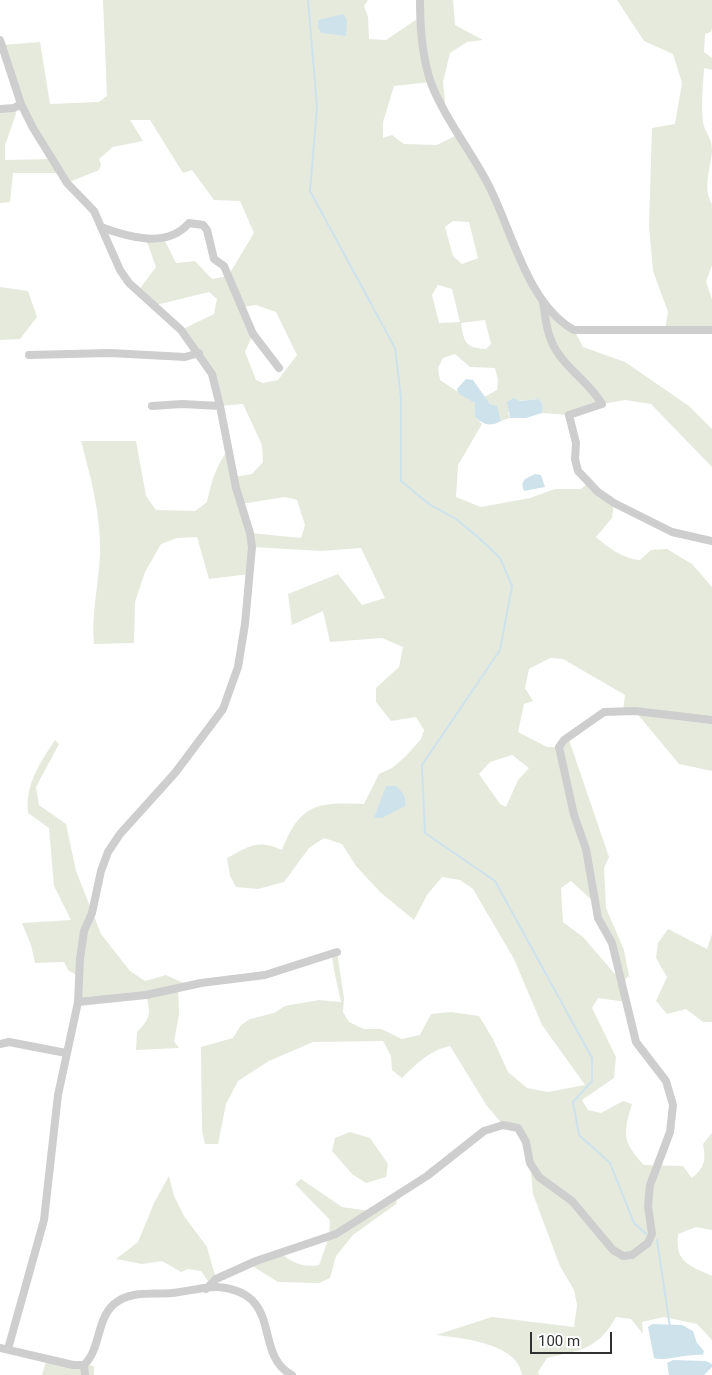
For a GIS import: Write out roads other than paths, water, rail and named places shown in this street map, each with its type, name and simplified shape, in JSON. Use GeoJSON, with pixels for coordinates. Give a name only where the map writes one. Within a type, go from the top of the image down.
{"type":"FeatureCollection","features":[{"type":"Feature","properties":{"kind":"street"},"geometry":{"type":"LineString","coordinates":[[420,0],[422,44],[431,82],[489,186],[535,289],[560,323],[574,330],[712,330]]}},
{"type":"Feature","properties":{"kind":"street"},"geometry":{"type":"LineString","coordinates":[[0,40],[21,104],[67,183],[94,212],[109,248],[129,283],[181,330],[212,374],[236,488],[250,533],[252,547],[245,624],[238,667],[223,709],[175,773],[120,834],[108,852],[101,871],[92,913],[84,931],[80,959],[78,1002],[58,1095],[44,1220],[4,1348],[73,1365],[84,1365],[92,1358],[103,1320],[112,1306],[121,1299],[139,1293],[170,1294],[216,1286],[238,1291],[255,1304],[268,1329],[270,1347],[277,1363],[292,1375]]}},
{"type":"Feature","properties":{"kind":"street"},"geometry":{"type":"LineString","coordinates":[[0,109],[14,108],[21,104]]}},
{"type":"Feature","properties":{"kind":"street"},"geometry":{"type":"LineString","coordinates":[[101,227],[124,236],[146,239],[181,232],[189,223],[203,225],[207,230],[214,259],[224,266],[253,334],[279,368]]}},
{"type":"Feature","properties":{"kind":"street"},"geometry":{"type":"LineString","coordinates":[[543,300],[551,341],[562,359],[597,394],[602,404],[570,414],[576,443],[575,459],[578,471],[588,483],[614,503],[672,532],[712,541]]}},
{"type":"Feature","properties":{"kind":"street"},"geometry":{"type":"LineString","coordinates":[[29,354],[110,353],[185,357],[199,353]]}},
{"type":"Feature","properties":{"kind":"street"},"geometry":{"type":"LineString","coordinates":[[152,406],[182,404],[220,406]]}},
{"type":"Feature","properties":{"kind":"street"},"geometry":{"type":"LineString","coordinates":[[206,1289],[216,1279],[242,1267],[336,1234],[427,1176],[484,1131],[503,1125],[518,1128],[526,1142],[530,1162],[538,1177],[572,1200],[613,1250],[623,1256],[632,1256],[648,1243],[652,1234],[648,1206],[650,1185],[670,1132],[673,1105],[666,1082],[636,1042],[612,943],[598,918],[586,849],[574,814],[559,747],[568,736],[604,712],[635,711],[712,720]]}},
{"type":"Feature","properties":{"kind":"street"},"geometry":{"type":"LineString","coordinates":[[78,1002],[146,994],[201,983],[264,975],[337,952]]}},
{"type":"Feature","properties":{"kind":"street"},"geometry":{"type":"LineString","coordinates":[[0,1044],[9,1042],[66,1053]]}},
{"type":"Feature","properties":{"kind":"street"},"geometry":{"type":"LineString","coordinates":[[84,1365],[85,1375]]}},
{"type":"Feature","properties":{"kind":"water"},"geometry":{"type":"Polygon","coordinates":[[[344,14],[347,21],[346,36],[322,33],[318,28],[318,20],[344,14]]]}},
{"type":"Feature","properties":{"kind":"water"},"geometry":{"type":"Polygon","coordinates":[[[466,379],[473,380],[490,404],[497,406],[501,421],[487,424],[475,417],[475,403],[459,394],[457,389],[466,379]]]}},
{"type":"Feature","properties":{"kind":"water"},"geometry":{"type":"Polygon","coordinates":[[[514,398],[519,401],[539,399],[543,405],[542,413],[526,418],[510,418],[507,402],[514,398]]]}},
{"type":"Feature","properties":{"kind":"water"},"geometry":{"type":"Polygon","coordinates":[[[535,474],[541,475],[545,487],[524,491],[522,484],[525,479],[535,474]]]}},
{"type":"Feature","properties":{"kind":"water"},"geometry":{"type":"Polygon","coordinates":[[[386,786],[396,786],[398,788],[404,797],[405,806],[382,818],[374,818],[386,786]]]}},
{"type":"Feature","properties":{"kind":"water"},"geometry":{"type":"Polygon","coordinates":[[[652,1324],[682,1325],[693,1331],[697,1343],[704,1351],[703,1355],[663,1359],[654,1358],[648,1327],[652,1324]]]}},
{"type":"Feature","properties":{"kind":"water"},"geometry":{"type":"Polygon","coordinates":[[[673,1360],[706,1361],[712,1364],[712,1367],[704,1375],[669,1375],[667,1363],[673,1360]]]}},
{"type":"Feature","properties":{"kind":"waterway"},"geometry":{"type":"LineString","coordinates":[[308,0],[317,107],[310,191],[395,348],[401,398],[401,481],[429,504],[456,519],[479,538],[500,558],[512,586],[500,650],[422,765],[425,833],[495,881],[592,1058],[592,1081],[573,1102],[579,1135],[610,1163],[634,1223],[646,1234]]}},
{"type":"Feature","properties":{"kind":"waterway"},"geometry":{"type":"LineString","coordinates":[[657,1240],[670,1327]]}}]}
